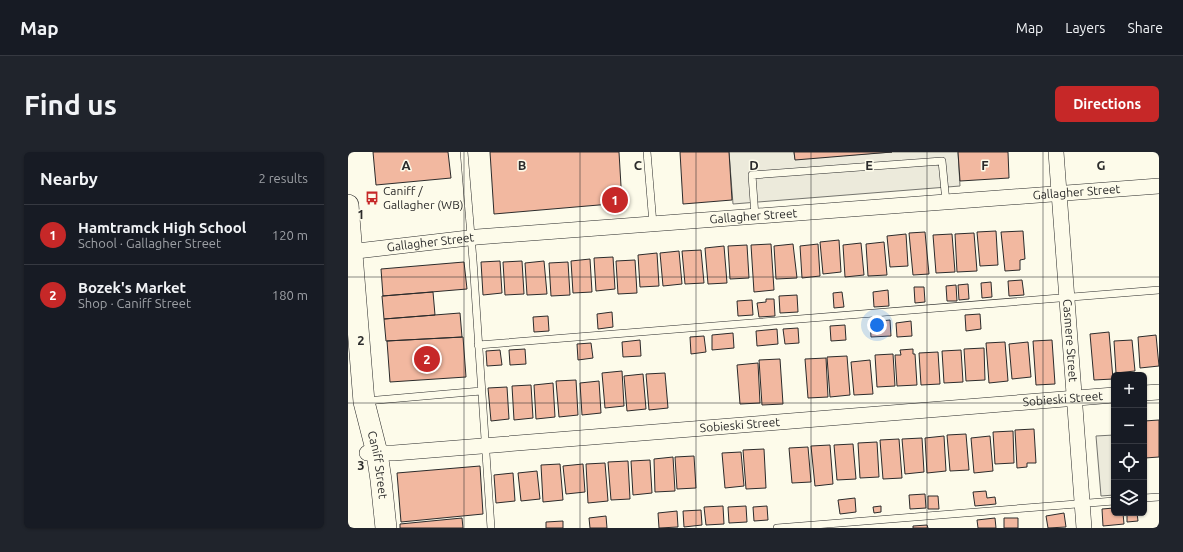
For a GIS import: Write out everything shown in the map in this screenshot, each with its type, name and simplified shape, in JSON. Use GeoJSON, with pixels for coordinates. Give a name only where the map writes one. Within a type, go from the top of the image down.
{"type":"FeatureCollection","features":[{"type":"Feature","properties":{"kind":"street","name":"Casmere Street"},"geometry":{"type":"LineString","coordinates":[[1056,152],[1084,528]]}},
{"type":"Feature","properties":{"kind":"street","name":"Gallagher Street"},"geometry":{"type":"LineString","coordinates":[[349,252],[471,238],[1159,186]]}},
{"type":"Feature","properties":{"kind":"street","name":"Caniff Street"},"geometry":{"type":"LineString","coordinates":[[348,205],[351,295],[356,349],[372,453],[373,528]]}},
{"type":"Feature","properties":{"kind":"street","name":"Caniff Street"},"geometry":{"type":"LineString","coordinates":[[349,252],[356,349]]}},
{"type":"Feature","properties":{"kind":"street"},"geometry":{"type":"LineString","coordinates":[[1147,393],[1159,392]]}},
{"type":"Feature","properties":{"kind":"street","name":"Sobieski Street"},"geometry":{"type":"LineString","coordinates":[[372,453],[394,453],[485,446],[1111,395]]}},
{"type":"Feature","properties":{"kind":"street","name":"Caniff Street"},"geometry":{"type":"LineString","coordinates":[[372,453],[381,480],[386,528]]}},
{"type":"Feature","properties":{"kind":"lane"},"geometry":{"type":"LineString","coordinates":[[464,152],[491,528]]}},
{"type":"Feature","properties":{"kind":"lane"},"geometry":{"type":"LineString","coordinates":[[647,152],[653,224]]}},
{"type":"Feature","properties":{"kind":"lane"},"geometry":{"type":"LineString","coordinates":[[755,216],[752,176],[942,161],[946,202]]}},
{"type":"Feature","properties":{"kind":"lane"},"geometry":{"type":"LineString","coordinates":[[478,345],[1159,290]]}},
{"type":"Feature","properties":{"kind":"lane"},"geometry":{"type":"LineString","coordinates":[[364,402],[481,390]]}},
{"type":"Feature","properties":{"kind":"lane"},"geometry":{"type":"LineString","coordinates":[[1147,498],[1159,497]]}},
{"type":"Feature","properties":{"kind":"lane"},"geometry":{"type":"LineString","coordinates":[[777,528],[1111,500]]}},
{"type":"Feature","properties":{"kind":"shaded area"},"geometry":{"type":"Polygon","coordinates":[[[729,152],[794,152],[795,159],[892,152],[958,152],[960,186],[733,204],[729,152]]]}},
{"type":"Feature","properties":{"kind":"shaded area"},"geometry":{"type":"Polygon","coordinates":[[[1111,435],[1111,495],[1101,496],[1096,436],[1111,435]]]}},
{"type":"Feature","properties":{"kind":"building"},"geometry":{"type":"Polygon","coordinates":[[[373,152],[448,152],[451,178],[376,185],[373,152]]]}},
{"type":"Feature","properties":{"kind":"building"},"geometry":{"type":"Polygon","coordinates":[[[490,152],[619,152],[622,203],[494,214],[490,152]]]}},
{"type":"Feature","properties":{"kind":"building"},"geometry":{"type":"Polygon","coordinates":[[[680,152],[729,152],[732,200],[683,204],[680,152]]]}},
{"type":"Feature","properties":{"kind":"building"},"geometry":{"type":"Polygon","coordinates":[[[794,152],[892,152],[795,160],[794,152]]]}},
{"type":"Feature","properties":{"kind":"building"},"geometry":{"type":"Polygon","coordinates":[[[958,152],[1008,152],[1009,178],[960,181],[958,152]]]}},
{"type":"Feature","properties":{"kind":"building"},"geometry":{"type":"Polygon","coordinates":[[[996,231],[998,265],[980,266],[977,232],[996,231]]]}},
{"type":"Feature","properties":{"kind":"building"},"geometry":{"type":"Polygon","coordinates":[[[1023,231],[1025,259],[1020,260],[1020,270],[1005,271],[1001,232],[1023,231]]]}},
{"type":"Feature","properties":{"kind":"building"},"geometry":{"type":"Polygon","coordinates":[[[925,232],[929,274],[913,275],[909,233],[925,232]]]}},
{"type":"Feature","properties":{"kind":"building"},"geometry":{"type":"Polygon","coordinates":[[[974,233],[977,271],[957,272],[955,234],[974,233]]]}},
{"type":"Feature","properties":{"kind":"building"},"geometry":{"type":"Polygon","coordinates":[[[906,234],[908,266],[890,267],[887,236],[906,234]]]}},
{"type":"Feature","properties":{"kind":"building"},"geometry":{"type":"Polygon","coordinates":[[[952,234],[955,272],[936,273],[933,235],[952,234]]]}},
{"type":"Feature","properties":{"kind":"building"},"geometry":{"type":"Polygon","coordinates":[[[839,240],[841,272],[823,274],[820,242],[839,240]]]}},
{"type":"Feature","properties":{"kind":"building"},"geometry":{"type":"Polygon","coordinates":[[[884,242],[887,275],[868,276],[866,244],[884,242]]]}},
{"type":"Feature","properties":{"kind":"building"},"geometry":{"type":"Polygon","coordinates":[[[861,243],[864,275],[845,277],[843,245],[861,243]]]}},
{"type":"Feature","properties":{"kind":"building"},"geometry":{"type":"Polygon","coordinates":[[[771,244],[774,290],[754,292],[751,245],[771,244]]]}},
{"type":"Feature","properties":{"kind":"building"},"geometry":{"type":"Polygon","coordinates":[[[793,244],[797,278],[776,279],[774,246],[793,244]]]}},
{"type":"Feature","properties":{"kind":"building"},"geometry":{"type":"Polygon","coordinates":[[[818,244],[820,276],[802,278],[800,246],[818,244]]]}},
{"type":"Feature","properties":{"kind":"building"},"geometry":{"type":"Polygon","coordinates":[[[747,245],[749,278],[730,279],[728,246],[747,245]]]}},
{"type":"Feature","properties":{"kind":"building"},"geometry":{"type":"Polygon","coordinates":[[[724,246],[727,283],[708,284],[705,248],[724,246]]]}},
{"type":"Feature","properties":{"kind":"building"},"geometry":{"type":"Polygon","coordinates":[[[701,250],[704,283],[685,284],[682,251],[701,250]]]}},
{"type":"Feature","properties":{"kind":"building"},"geometry":{"type":"Polygon","coordinates":[[[679,251],[682,284],[663,286],[660,253],[679,251]]]}},
{"type":"Feature","properties":{"kind":"building"},"geometry":{"type":"Polygon","coordinates":[[[657,253],[659,286],[640,287],[638,255],[657,253]]]}},
{"type":"Feature","properties":{"kind":"building"},"geometry":{"type":"Polygon","coordinates":[[[613,257],[615,289],[596,291],[594,258],[613,257]]]}},
{"type":"Feature","properties":{"kind":"building"},"geometry":{"type":"Polygon","coordinates":[[[590,259],[592,292],[573,293],[571,261],[590,259]]]}},
{"type":"Feature","properties":{"kind":"building"},"geometry":{"type":"Polygon","coordinates":[[[635,260],[637,293],[618,294],[616,261],[635,260]]]}},
{"type":"Feature","properties":{"kind":"building"},"geometry":{"type":"Polygon","coordinates":[[[500,261],[502,293],[483,295],[481,262],[500,261]]]}},
{"type":"Feature","properties":{"kind":"building"},"geometry":{"type":"Polygon","coordinates":[[[522,261],[524,294],[505,295],[503,262],[522,261]]]}},
{"type":"Feature","properties":{"kind":"building"},"geometry":{"type":"Polygon","coordinates":[[[544,261],[547,294],[527,295],[525,263],[544,261]]]}},
{"type":"Feature","properties":{"kind":"building"},"geometry":{"type":"Polygon","coordinates":[[[464,262],[467,289],[383,296],[381,269],[464,262]]]}},
{"type":"Feature","properties":{"kind":"building"},"geometry":{"type":"Polygon","coordinates":[[[568,262],[570,295],[551,296],[549,263],[568,262]]]}},
{"type":"Feature","properties":{"kind":"building"},"geometry":{"type":"Polygon","coordinates":[[[1022,280],[1024,295],[1009,296],[1008,281],[1022,280]]]}},
{"type":"Feature","properties":{"kind":"building"},"geometry":{"type":"Polygon","coordinates":[[[991,282],[992,297],[982,298],[981,283],[991,282]]]}},
{"type":"Feature","properties":{"kind":"building"},"geometry":{"type":"Polygon","coordinates":[[[968,284],[969,299],[959,300],[958,285],[968,284]]]}},
{"type":"Feature","properties":{"kind":"building"},"geometry":{"type":"Polygon","coordinates":[[[956,285],[957,301],[947,301],[946,286],[956,285]]]}},
{"type":"Feature","properties":{"kind":"building"},"geometry":{"type":"Polygon","coordinates":[[[914,287],[924,287],[925,302],[915,303],[914,287]]]}},
{"type":"Feature","properties":{"kind":"building"},"geometry":{"type":"Polygon","coordinates":[[[888,290],[889,306],[874,307],[873,292],[888,290]]]}},
{"type":"Feature","properties":{"kind":"building"},"geometry":{"type":"Polygon","coordinates":[[[433,292],[435,315],[384,319],[382,296],[433,292]]]}},
{"type":"Feature","properties":{"kind":"building"},"geometry":{"type":"Polygon","coordinates":[[[842,292],[844,307],[834,308],[833,293],[842,292]]]}},
{"type":"Feature","properties":{"kind":"building"},"geometry":{"type":"Polygon","coordinates":[[[797,295],[798,312],[780,313],[779,296],[797,295]]]}},
{"type":"Feature","properties":{"kind":"building"},"geometry":{"type":"Polygon","coordinates":[[[766,299],[774,299],[775,316],[759,317],[757,303],[766,302],[766,299]]]}},
{"type":"Feature","properties":{"kind":"building"},"geometry":{"type":"Polygon","coordinates":[[[752,300],[753,315],[738,316],[737,301],[752,300]]]}},
{"type":"Feature","properties":{"kind":"building"},"geometry":{"type":"Polygon","coordinates":[[[612,312],[613,327],[598,329],[597,314],[612,312]]]}},
{"type":"Feature","properties":{"kind":"building"},"geometry":{"type":"Polygon","coordinates":[[[460,313],[462,337],[386,341],[384,319],[460,313]]]}},
{"type":"Feature","properties":{"kind":"building"},"geometry":{"type":"Polygon","coordinates":[[[980,314],[981,329],[966,331],[965,315],[980,314]]]}},
{"type":"Feature","properties":{"kind":"building"},"geometry":{"type":"Polygon","coordinates":[[[548,316],[549,331],[534,332],[533,317],[548,316]]]}},
{"type":"Feature","properties":{"kind":"building"},"geometry":{"type":"Polygon","coordinates":[[[890,320],[891,336],[871,337],[870,322],[890,320]]]}},
{"type":"Feature","properties":{"kind":"building"},"geometry":{"type":"Polygon","coordinates":[[[911,321],[912,336],[897,337],[896,323],[911,321]]]}},
{"type":"Feature","properties":{"kind":"building"},"geometry":{"type":"Polygon","coordinates":[[[845,325],[846,340],[831,341],[830,326],[845,325]]]}},
{"type":"Feature","properties":{"kind":"building"},"geometry":{"type":"Polygon","coordinates":[[[798,328],[799,343],[785,344],[783,329],[798,328]]]}},
{"type":"Feature","properties":{"kind":"building"},"geometry":{"type":"Polygon","coordinates":[[[777,329],[778,344],[757,346],[756,331],[777,329]]]}},
{"type":"Feature","properties":{"kind":"building"},"geometry":{"type":"Polygon","coordinates":[[[1109,332],[1112,372],[1111,372],[1111,379],[1094,380],[1090,334],[1109,332]]]}},
{"type":"Feature","properties":{"kind":"building"},"geometry":{"type":"Polygon","coordinates":[[[733,333],[734,348],[712,350],[712,335],[733,333]]]}},
{"type":"Feature","properties":{"kind":"building"},"geometry":{"type":"Polygon","coordinates":[[[1156,335],[1159,366],[1140,368],[1138,337],[1156,335]]]}},
{"type":"Feature","properties":{"kind":"building"},"geometry":{"type":"Polygon","coordinates":[[[704,336],[706,352],[691,354],[690,337],[704,336]]]}},
{"type":"Feature","properties":{"kind":"building"},"geometry":{"type":"Polygon","coordinates":[[[463,337],[466,377],[390,382],[387,341],[463,337]]]}},
{"type":"Feature","properties":{"kind":"building"},"geometry":{"type":"Polygon","coordinates":[[[640,340],[641,356],[623,357],[622,342],[640,340]]]}},
{"type":"Feature","properties":{"kind":"building"},"geometry":{"type":"Polygon","coordinates":[[[1052,340],[1055,384],[1036,385],[1033,341],[1052,340]]]}},
{"type":"Feature","properties":{"kind":"building"},"geometry":{"type":"Polygon","coordinates":[[[1132,340],[1135,371],[1116,372],[1114,341],[1132,340]]]}},
{"type":"Feature","properties":{"kind":"building"},"geometry":{"type":"Polygon","coordinates":[[[1005,342],[1008,381],[989,383],[986,343],[1005,342]]]}},
{"type":"Feature","properties":{"kind":"building"},"geometry":{"type":"Polygon","coordinates":[[[1028,342],[1031,377],[1012,379],[1009,344],[1028,342]]]}},
{"type":"Feature","properties":{"kind":"building"},"geometry":{"type":"Polygon","coordinates":[[[591,343],[593,358],[578,360],[577,344],[591,343]]]}},
{"type":"Feature","properties":{"kind":"building"},"geometry":{"type":"Polygon","coordinates":[[[984,348],[985,380],[966,381],[964,349],[984,348]]]}},
{"type":"Feature","properties":{"kind":"building"},"geometry":{"type":"Polygon","coordinates":[[[525,349],[526,364],[510,365],[509,350],[525,349]]]}},
{"type":"Feature","properties":{"kind":"building"},"geometry":{"type":"Polygon","coordinates":[[[913,349],[913,354],[915,354],[917,385],[897,386],[895,355],[901,355],[900,350],[913,349]]]}},
{"type":"Feature","properties":{"kind":"building"},"geometry":{"type":"Polygon","coordinates":[[[500,350],[502,365],[487,366],[486,351],[500,350]]]}},
{"type":"Feature","properties":{"kind":"building"},"geometry":{"type":"Polygon","coordinates":[[[961,350],[963,382],[944,383],[942,351],[961,350]]]}},
{"type":"Feature","properties":{"kind":"building"},"geometry":{"type":"Polygon","coordinates":[[[938,352],[940,384],[921,385],[919,353],[938,352]]]}},
{"type":"Feature","properties":{"kind":"building"},"geometry":{"type":"Polygon","coordinates":[[[893,354],[895,386],[877,387],[875,355],[893,354]]]}},
{"type":"Feature","properties":{"kind":"building"},"geometry":{"type":"Polygon","coordinates":[[[847,356],[850,395],[830,397],[827,357],[847,356]]]}},
{"type":"Feature","properties":{"kind":"building"},"geometry":{"type":"Polygon","coordinates":[[[826,358],[828,397],[808,398],[805,359],[826,358]]]}},
{"type":"Feature","properties":{"kind":"building"},"geometry":{"type":"Polygon","coordinates":[[[780,359],[783,404],[762,405],[759,360],[780,359]]]}},
{"type":"Feature","properties":{"kind":"building"},"geometry":{"type":"Polygon","coordinates":[[[870,360],[873,394],[854,395],[851,362],[870,360]]]}},
{"type":"Feature","properties":{"kind":"building"},"geometry":{"type":"Polygon","coordinates":[[[758,363],[760,403],[740,404],[737,365],[758,363]]]}},
{"type":"Feature","properties":{"kind":"building"},"geometry":{"type":"Polygon","coordinates":[[[622,371],[624,406],[605,408],[602,373],[622,371]]]}},
{"type":"Feature","properties":{"kind":"building"},"geometry":{"type":"Polygon","coordinates":[[[665,373],[668,408],[649,410],[646,374],[665,373]]]}},
{"type":"Feature","properties":{"kind":"building"},"geometry":{"type":"Polygon","coordinates":[[[643,374],[646,409],[627,411],[624,376],[643,374]]]}},
{"type":"Feature","properties":{"kind":"building"},"geometry":{"type":"Polygon","coordinates":[[[576,380],[578,415],[559,417],[556,381],[576,380]]]}},
{"type":"Feature","properties":{"kind":"building"},"geometry":{"type":"Polygon","coordinates":[[[599,381],[601,413],[582,415],[580,383],[599,381]]]}},
{"type":"Feature","properties":{"kind":"building"},"geometry":{"type":"Polygon","coordinates":[[[553,383],[555,417],[536,419],[534,385],[553,383]]]}},
{"type":"Feature","properties":{"kind":"building"},"geometry":{"type":"Polygon","coordinates":[[[531,385],[533,418],[514,420],[512,386],[531,385]]]}},
{"type":"Feature","properties":{"kind":"building"},"geometry":{"type":"Polygon","coordinates":[[[507,387],[509,419],[491,421],[488,388],[507,387]]]}},
{"type":"Feature","properties":{"kind":"building"},"geometry":{"type":"Polygon","coordinates":[[[1159,420],[1159,457],[1147,458],[1147,421],[1159,420]]]}},
{"type":"Feature","properties":{"kind":"building"},"geometry":{"type":"Polygon","coordinates":[[[1034,429],[1036,463],[1027,463],[1027,467],[1017,468],[1015,430],[1034,429]]]}},
{"type":"Feature","properties":{"kind":"building"},"geometry":{"type":"Polygon","coordinates":[[[1013,431],[1014,463],[995,464],[993,432],[1013,431]]]}},
{"type":"Feature","properties":{"kind":"building"},"geometry":{"type":"Polygon","coordinates":[[[966,434],[969,470],[950,471],[947,435],[966,434]]]}},
{"type":"Feature","properties":{"kind":"building"},"geometry":{"type":"Polygon","coordinates":[[[944,436],[946,471],[927,473],[925,438],[944,436]]]}},
{"type":"Feature","properties":{"kind":"building"},"geometry":{"type":"Polygon","coordinates":[[[990,436],[993,471],[974,473],[971,438],[990,436]]]}},
{"type":"Feature","properties":{"kind":"building"},"geometry":{"type":"Polygon","coordinates":[[[922,438],[924,472],[905,474],[902,439],[922,438]]]}},
{"type":"Feature","properties":{"kind":"building"},"geometry":{"type":"Polygon","coordinates":[[[899,439],[902,478],[883,479],[880,440],[899,439]]]}},
{"type":"Feature","properties":{"kind":"building"},"geometry":{"type":"Polygon","coordinates":[[[877,442],[879,477],[860,478],[858,443],[877,442]]]}},
{"type":"Feature","properties":{"kind":"building"},"geometry":{"type":"Polygon","coordinates":[[[853,444],[856,479],[837,480],[834,445],[853,444]]]}},
{"type":"Feature","properties":{"kind":"building"},"geometry":{"type":"Polygon","coordinates":[[[830,445],[833,484],[815,486],[811,446],[830,445]]]}},
{"type":"Feature","properties":{"kind":"building"},"geometry":{"type":"Polygon","coordinates":[[[808,447],[811,482],[792,483],[789,448],[808,447]]]}},
{"type":"Feature","properties":{"kind":"building"},"geometry":{"type":"Polygon","coordinates":[[[764,449],[766,488],[746,489],[743,450],[764,449]]]}},
{"type":"Feature","properties":{"kind":"building"},"geometry":{"type":"Polygon","coordinates":[[[741,452],[744,486],[725,488],[722,453],[741,452]]]}},
{"type":"Feature","properties":{"kind":"building"},"geometry":{"type":"Polygon","coordinates":[[[694,456],[696,488],[677,489],[675,457],[694,456]]]}},
{"type":"Feature","properties":{"kind":"building"},"geometry":{"type":"Polygon","coordinates":[[[673,457],[675,491],[655,492],[654,459],[673,457]]]}},
{"type":"Feature","properties":{"kind":"building"},"geometry":{"type":"Polygon","coordinates":[[[650,460],[652,493],[633,495],[631,461],[650,460]]]}},
{"type":"Feature","properties":{"kind":"building"},"geometry":{"type":"Polygon","coordinates":[[[628,461],[630,499],[611,500],[608,462],[628,461]]]}},
{"type":"Feature","properties":{"kind":"building"},"geometry":{"type":"Polygon","coordinates":[[[605,463],[608,501],[588,503],[586,464],[605,463]]]}},
{"type":"Feature","properties":{"kind":"building"},"geometry":{"type":"Polygon","coordinates":[[[560,464],[563,500],[543,502],[541,465],[560,464]]]}},
{"type":"Feature","properties":{"kind":"building"},"geometry":{"type":"Polygon","coordinates":[[[583,464],[585,492],[566,494],[563,466],[583,464]]]}},
{"type":"Feature","properties":{"kind":"building"},"geometry":{"type":"Polygon","coordinates":[[[480,466],[483,514],[401,522],[397,473],[480,466]]]}},
{"type":"Feature","properties":{"kind":"building"},"geometry":{"type":"Polygon","coordinates":[[[537,471],[540,499],[521,501],[518,473],[537,471]]]}},
{"type":"Feature","properties":{"kind":"building"},"geometry":{"type":"Polygon","coordinates":[[[513,473],[515,501],[496,503],[494,475],[513,473]]]}},
{"type":"Feature","properties":{"kind":"building"},"geometry":{"type":"Polygon","coordinates":[[[986,491],[987,498],[995,497],[996,504],[975,506],[973,492],[986,491]]]}},
{"type":"Feature","properties":{"kind":"building"},"geometry":{"type":"Polygon","coordinates":[[[925,494],[926,508],[910,509],[909,495],[925,494]]]}},
{"type":"Feature","properties":{"kind":"building"},"geometry":{"type":"Polygon","coordinates":[[[928,496],[938,496],[939,509],[928,509],[928,496]]]}},
{"type":"Feature","properties":{"kind":"building"},"geometry":{"type":"Polygon","coordinates":[[[855,498],[856,512],[840,514],[838,500],[855,498]]]}},
{"type":"Feature","properties":{"kind":"building"},"geometry":{"type":"Polygon","coordinates":[[[723,506],[724,524],[706,525],[704,507],[723,506]]]}},
{"type":"Feature","properties":{"kind":"building"},"geometry":{"type":"Polygon","coordinates":[[[746,506],[747,522],[729,523],[728,507],[746,506]]]}},
{"type":"Feature","properties":{"kind":"building"},"geometry":{"type":"Polygon","coordinates":[[[767,506],[768,520],[754,521],[753,507],[767,506]]]}},
{"type":"Feature","properties":{"kind":"building"},"geometry":{"type":"Polygon","coordinates":[[[881,506],[881,512],[874,513],[873,507],[881,506]]]}},
{"type":"Feature","properties":{"kind":"building"},"geometry":{"type":"Polygon","coordinates":[[[1111,508],[1111,516],[1123,516],[1124,524],[1103,526],[1102,509],[1111,508]]]}},
{"type":"Feature","properties":{"kind":"building"},"geometry":{"type":"Polygon","coordinates":[[[701,510],[702,525],[684,527],[683,511],[701,510]]]}},
{"type":"Feature","properties":{"kind":"building"},"geometry":{"type":"Polygon","coordinates":[[[677,511],[678,527],[659,528],[658,513],[677,511]]]}},
{"type":"Feature","properties":{"kind":"building"},"geometry":{"type":"Polygon","coordinates":[[[1064,513],[1066,527],[1048,528],[1046,516],[1064,513]]]}},
{"type":"Feature","properties":{"kind":"building"},"geometry":{"type":"Polygon","coordinates":[[[606,516],[607,528],[590,528],[589,518],[606,516]]]}},
{"type":"Feature","properties":{"kind":"building"},"geometry":{"type":"Polygon","coordinates":[[[1127,516],[1137,516],[1138,521],[1127,522],[1127,516]]]}},
{"type":"Feature","properties":{"kind":"building"},"geometry":{"type":"Polygon","coordinates":[[[462,518],[463,528],[400,528],[400,524],[462,518]]]}},
{"type":"Feature","properties":{"kind":"building"},"geometry":{"type":"Polygon","coordinates":[[[995,518],[996,528],[978,528],[977,520],[995,518]]]}},
{"type":"Feature","properties":{"kind":"building"},"geometry":{"type":"Polygon","coordinates":[[[1004,518],[1018,518],[1018,528],[1004,528],[1004,518]]]}},
{"type":"Feature","properties":{"kind":"building"},"geometry":{"type":"Polygon","coordinates":[[[563,521],[563,528],[546,528],[546,522],[563,521]]]}},
{"type":"Feature","properties":{"kind":"building"},"geometry":{"type":"Polygon","coordinates":[[[927,525],[928,528],[913,528],[913,526],[927,525]]]}},
{"type":"Feature","properties":{"kind":"place","name":"Caniff / Gallagher (WB)"},"geometry":{"type":"Point","coordinates":[372,198]}},
{"type":"Feature","properties":{"kind":"place","name":"Hamtramck High School"},"geometry":{"type":"Point","coordinates":[615,200]}},
{"type":"Feature","properties":{"kind":"place","name":"Bozek's Market"},"geometry":{"type":"Point","coordinates":[427,359]}}]}
